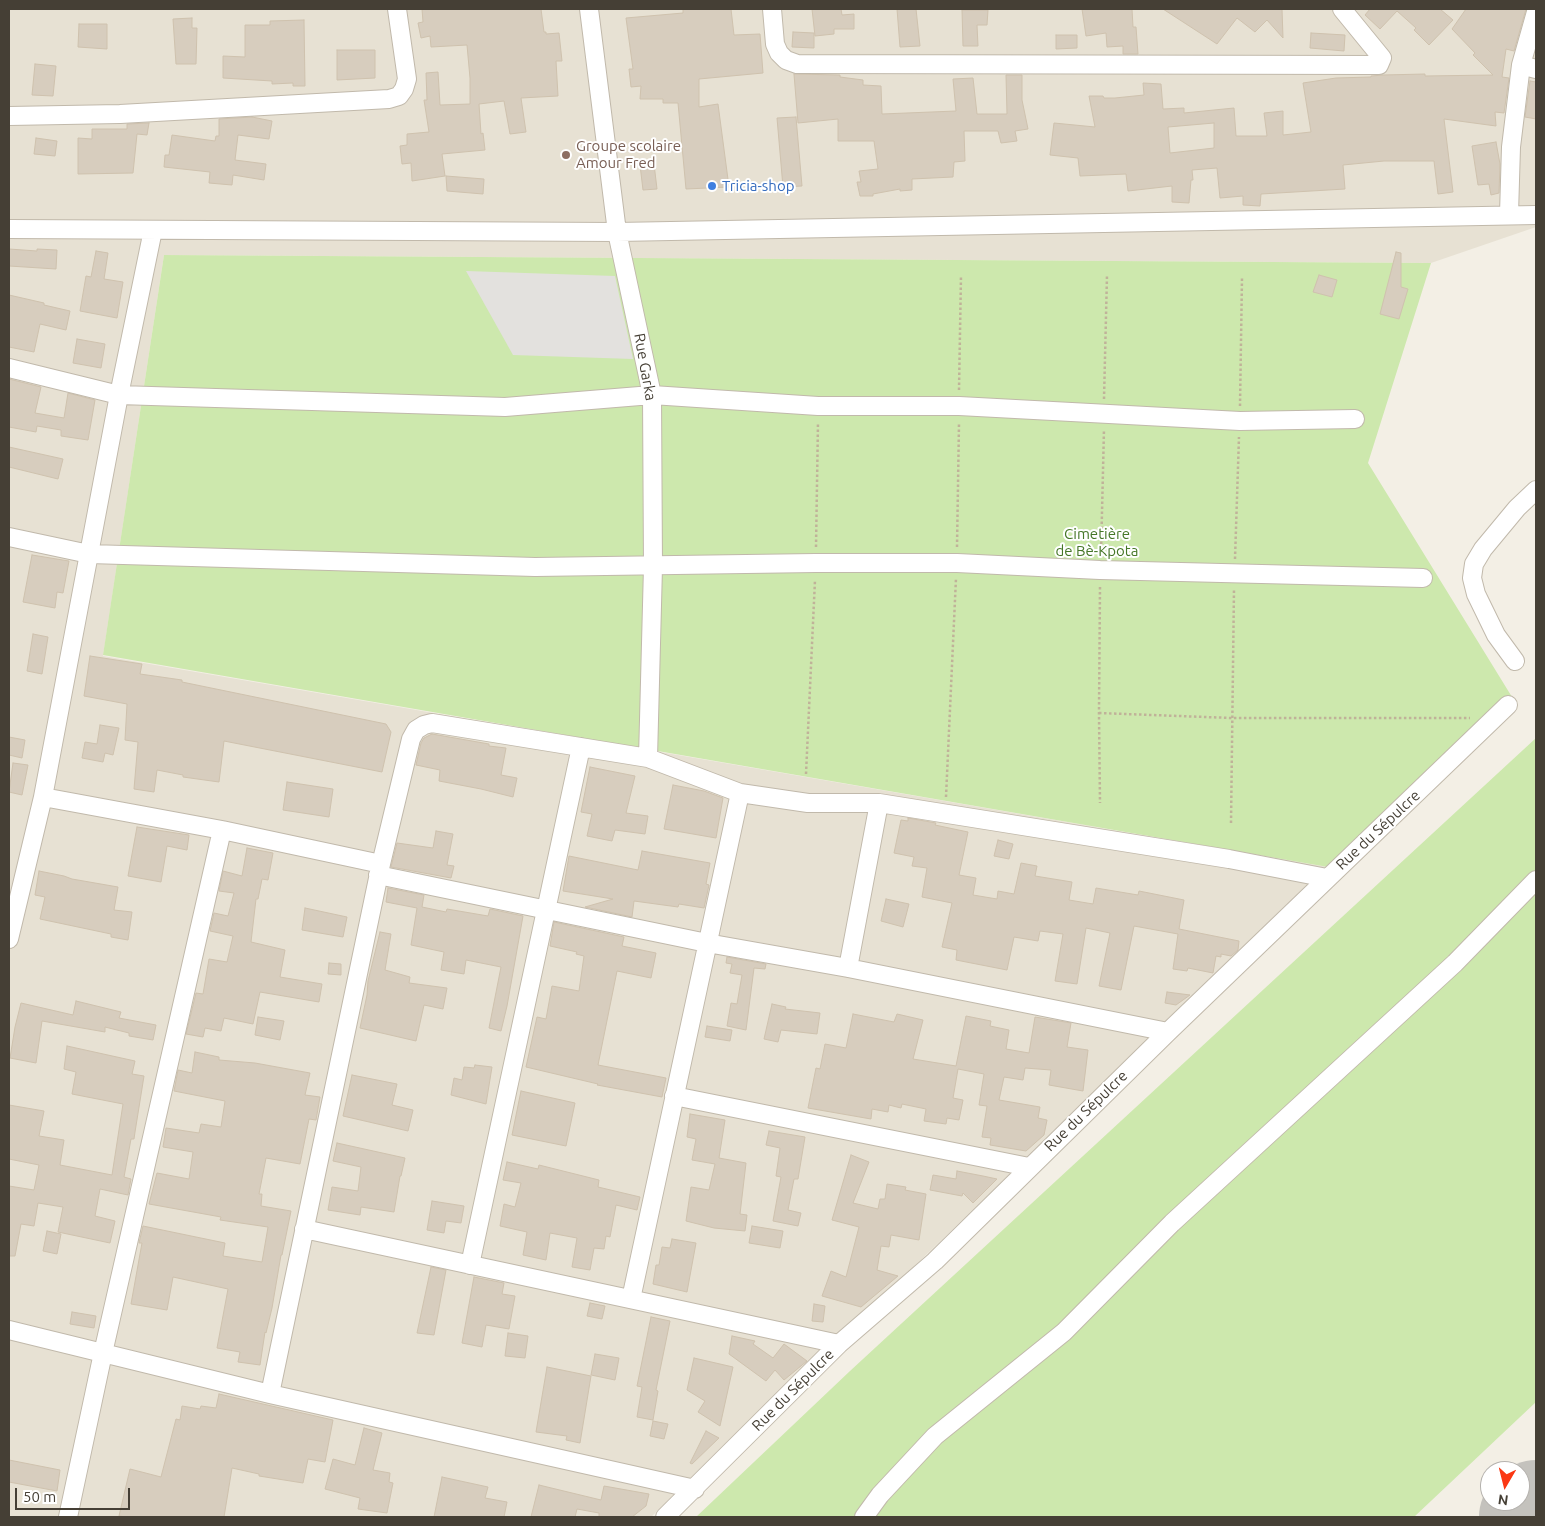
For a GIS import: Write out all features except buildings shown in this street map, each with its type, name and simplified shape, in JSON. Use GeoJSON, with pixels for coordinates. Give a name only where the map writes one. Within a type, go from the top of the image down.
{"type":"FeatureCollection","features":[{"type":"Feature","properties":{"kind":"street"},"geometry":{"type":"LineString","coordinates":[[9,116],[120,114],[389,99],[399,96],[404,89],[407,79],[397,9]]}},
{"type":"Feature","properties":{"kind":"street","name":"Rue Garka"},"geometry":{"type":"LineString","coordinates":[[588,9],[617,232],[652,395],[653,567],[648,758]]}},
{"type":"Feature","properties":{"kind":"street"},"geometry":{"type":"LineString","coordinates":[[772,9],[775,44],[779,54],[786,60],[797,64],[1379,65],[1382,58],[1342,9]]}},
{"type":"Feature","properties":{"kind":"street"},"geometry":{"type":"LineString","coordinates":[[1509,214],[1511,147],[1528,67],[1536,12]]}},
{"type":"Feature","properties":{"kind":"street"},"geometry":{"type":"LineString","coordinates":[[9,229],[617,232],[1536,215]]}},
{"type":"Feature","properties":{"kind":"street"},"geometry":{"type":"LineString","coordinates":[[9,938],[43,798],[153,230]]}},
{"type":"Feature","properties":{"kind":"street"},"geometry":{"type":"LineString","coordinates":[[9,368],[120,395],[505,407],[652,395],[818,406],[959,406],[1240,421],[1355,420]]}},
{"type":"Feature","properties":{"kind":"street"},"geometry":{"type":"LineString","coordinates":[[1514,662],[1496,635],[1476,594],[1472,578],[1474,564],[1483,549],[1517,508],[1536,490]]}},
{"type":"Feature","properties":{"kind":"street"},"geometry":{"type":"LineString","coordinates":[[9,537],[89,554],[535,567],[957,563],[1100,570],[1423,578]]}},
{"type":"Feature","properties":{"kind":"street","name":"Rue du Sépulcre"},"geometry":{"type":"LineString","coordinates":[[665,1517],[839,1344],[935,1261],[1326,878],[1508,705]]}},
{"type":"Feature","properties":{"kind":"street"},"geometry":{"type":"LineString","coordinates":[[270,1394],[380,870],[411,739],[416,730],[424,725],[432,723],[648,758],[740,793],[808,803],[879,803],[1220,858],[1326,878]]}},
{"type":"Feature","properties":{"kind":"street"},"geometry":{"type":"LineString","coordinates":[[470,1265],[581,747]]}},
{"type":"Feature","properties":{"kind":"street"},"geometry":{"type":"LineString","coordinates":[[631,1299],[740,793]]}},
{"type":"Feature","properties":{"kind":"street"},"geometry":{"type":"LineString","coordinates":[[43,798],[222,830],[546,909],[707,943],[848,968],[1168,1032]]}},
{"type":"Feature","properties":{"kind":"street"},"geometry":{"type":"LineString","coordinates":[[848,968],[879,803]]}},
{"type":"Feature","properties":{"kind":"street"},"geometry":{"type":"LineString","coordinates":[[68,1517],[103,1353],[222,830]]}},
{"type":"Feature","properties":{"kind":"street"},"geometry":{"type":"LineString","coordinates":[[864,1517],[880,1495],[935,1436],[1064,1332],[1172,1223],[1456,964],[1536,880]]}},
{"type":"Feature","properties":{"kind":"street"},"geometry":{"type":"LineString","coordinates":[[674,1096],[1029,1167]]}},
{"type":"Feature","properties":{"kind":"street"},"geometry":{"type":"LineString","coordinates":[[304,1229],[839,1344]]}},
{"type":"Feature","properties":{"kind":"street"},"geometry":{"type":"LineString","coordinates":[[9,1330],[270,1394],[695,1489]]}},
{"type":"Feature","properties":{"kind":"path"},"geometry":{"type":"LineString","coordinates":[[945,814],[957,563],[961,275]]}},
{"type":"Feature","properties":{"kind":"path"},"geometry":{"type":"LineString","coordinates":[[1100,803],[1100,570],[1107,275]]}},
{"type":"Feature","properties":{"kind":"path"},"geometry":{"type":"LineString","coordinates":[[1231,823],[1234,574],[1240,421],[1242,278]]}},
{"type":"Feature","properties":{"kind":"path"},"geometry":{"type":"LineString","coordinates":[[806,774],[816,563],[818,406]]}},
{"type":"Feature","properties":{"kind":"path"},"geometry":{"type":"LineString","coordinates":[[1099,713],[1232,718],[1495,718]]}},
{"type":"Feature","properties":{"kind":"shaded area"},"geometry":{"type":"Polygon","coordinates":[[[9,9],[1536,9],[1536,227],[1431,263],[164,255],[103,656],[1328,867],[871,1308],[651,1517],[9,1517],[9,9]]]}},
{"type":"Feature","properties":{"kind":"shaded area"},"geometry":{"type":"Polygon","coordinates":[[[466,271],[615,276],[633,359],[513,355],[466,271]]]}},
{"type":"Feature","properties":{"kind":"green space","name":"Cimetière de Bè-Kpota"},"geometry":{"type":"Polygon","coordinates":[[[164,255],[1431,263],[1368,463],[1512,697],[1328,867],[103,655],[164,255]]]}},
{"type":"Feature","properties":{"kind":"green space"},"geometry":{"type":"Polygon","coordinates":[[[1536,738],[1536,1402],[1414,1517],[696,1517],[850,1371],[1536,738]]]}},
{"type":"Feature","properties":{"kind":"runway"},"geometry":{"type":"LineString","coordinates":[[1530,1517],[1536,1511]]}},
{"type":"Feature","properties":{"kind":"place","name":"Groupe scolaire Amour Fred"},"geometry":{"type":"Point","coordinates":[566,155]}},
{"type":"Feature","properties":{"kind":"place","name":"Tricia-shop"},"geometry":{"type":"Point","coordinates":[712,186]}}]}
